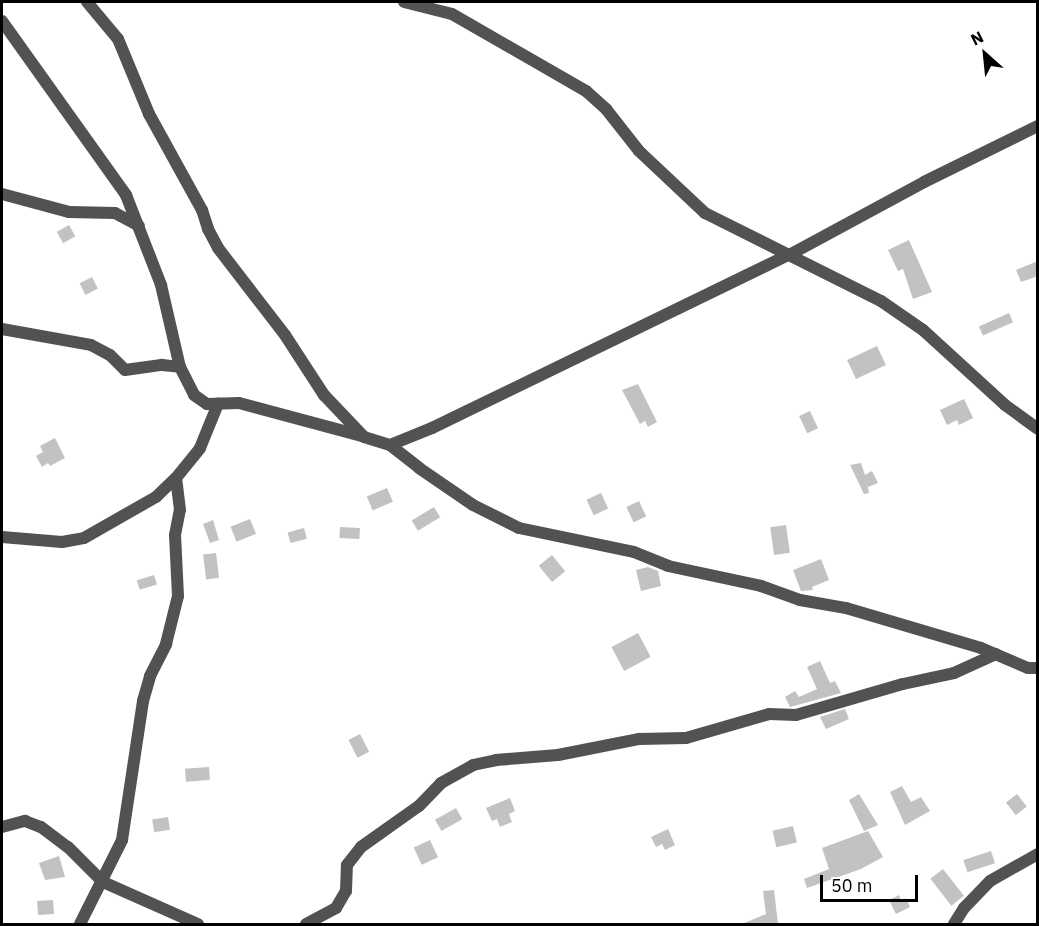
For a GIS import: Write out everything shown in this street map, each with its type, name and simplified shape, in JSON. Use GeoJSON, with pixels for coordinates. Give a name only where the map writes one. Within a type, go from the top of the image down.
{"type":"FeatureCollection","features":[{"type":"Feature","properties":{"kind":"street"},"geometry":{"type":"LineString","coordinates":[[87,2],[118,39],[149,114],[202,210],[208,229],[218,248],[285,335],[324,395],[364,437]]}},
{"type":"Feature","properties":{"kind":"street"},"geometry":{"type":"LineString","coordinates":[[404,2],[452,15],[586,91],[606,109],[639,152],[705,213],[882,301],[922,330],[1005,405],[1038,429]]}},
{"type":"Feature","properties":{"kind":"street"},"geometry":{"type":"LineString","coordinates":[[2,21],[67,116],[118,181],[161,285],[180,367],[194,395],[207,404],[250,405],[390,445],[473,505],[519,528],[634,552],[668,566],[761,586],[800,600],[846,608],[996,654],[1028,668],[1038,668]]}},
{"type":"Feature","properties":{"kind":"street"},"geometry":{"type":"LineString","coordinates":[[390,445],[432,428],[790,254],[924,182],[1038,126]]}},
{"type":"Feature","properties":{"kind":"street"},"geometry":{"type":"LineString","coordinates":[[2,194],[69,212],[115,213],[138,226]]}},
{"type":"Feature","properties":{"kind":"street"},"geometry":{"type":"LineString","coordinates":[[2,329],[91,345],[110,355],[125,370],[162,365],[180,367]]}},
{"type":"Feature","properties":{"kind":"street"},"geometry":{"type":"LineString","coordinates":[[2,537],[62,542],[84,538],[156,497],[176,478],[200,448],[218,404]]}},
{"type":"Feature","properties":{"kind":"street"},"geometry":{"type":"LineString","coordinates":[[80,924],[103,882],[125,828],[143,701],[150,676],[166,644],[178,596],[174,535],[180,510],[176,478]]}},
{"type":"Feature","properties":{"kind":"street"},"geometry":{"type":"LineString","coordinates":[[306,924],[336,908],[346,891],[347,865],[361,847],[419,806],[441,783],[473,765],[496,760],[558,755],[639,739],[686,738],[769,714],[796,715],[903,684],[954,673],[996,654]]}},
{"type":"Feature","properties":{"kind":"street"},"geometry":{"type":"LineString","coordinates":[[2,827],[25,821],[41,827],[68,847],[103,882],[198,924]]}},
{"type":"Feature","properties":{"kind":"street"},"geometry":{"type":"LineString","coordinates":[[954,924],[964,908],[990,881],[1038,854]]}},
{"type":"Feature","properties":{"kind":"building"},"geometry":{"type":"Polygon","coordinates":[[[69,225],[75,236],[63,243],[57,232],[69,225]]]}},
{"type":"Feature","properties":{"kind":"building"},"geometry":{"type":"Polygon","coordinates":[[[909,240],[932,292],[913,299],[903,269],[898,271],[888,250],[909,240]]]}},
{"type":"Feature","properties":{"kind":"building"},"geometry":{"type":"Polygon","coordinates":[[[1038,261],[1038,276],[1021,282],[1016,270],[1038,261]]]}},
{"type":"Feature","properties":{"kind":"building"},"geometry":{"type":"Polygon","coordinates":[[[92,277],[98,289],[85,295],[80,283],[92,277]]]}},
{"type":"Feature","properties":{"kind":"building"},"geometry":{"type":"Polygon","coordinates":[[[1009,313],[1013,322],[983,336],[979,326],[1009,313]]]}},
{"type":"Feature","properties":{"kind":"building"},"geometry":{"type":"Polygon","coordinates":[[[877,346],[886,365],[856,379],[847,360],[877,346]]]}},
{"type":"Feature","properties":{"kind":"building"},"geometry":{"type":"Polygon","coordinates":[[[638,384],[657,422],[648,427],[645,421],[640,424],[622,390],[638,384]]]}},
{"type":"Feature","properties":{"kind":"building"},"geometry":{"type":"Polygon","coordinates":[[[964,399],[973,418],[959,425],[957,420],[947,425],[940,410],[964,399]]]}},
{"type":"Feature","properties":{"kind":"building"},"geometry":{"type":"Polygon","coordinates":[[[810,411],[818,428],[807,433],[799,416],[810,411]]]}},
{"type":"Feature","properties":{"kind":"building"},"geometry":{"type":"Polygon","coordinates":[[[55,438],[65,458],[50,466],[48,463],[42,467],[36,456],[43,452],[40,446],[55,438]]]}},
{"type":"Feature","properties":{"kind":"building"},"geometry":{"type":"Polygon","coordinates":[[[861,463],[865,475],[872,471],[878,483],[868,487],[867,483],[869,493],[864,494],[850,465],[861,463]]]}},
{"type":"Feature","properties":{"kind":"building"},"geometry":{"type":"Polygon","coordinates":[[[387,488],[393,502],[373,510],[367,497],[387,488]]]}},
{"type":"Feature","properties":{"kind":"building"},"geometry":{"type":"Polygon","coordinates":[[[601,493],[608,508],[594,515],[586,500],[601,493]]]}},
{"type":"Feature","properties":{"kind":"building"},"geometry":{"type":"Polygon","coordinates":[[[639,501],[646,516],[633,522],[626,507],[639,501]]]}},
{"type":"Feature","properties":{"kind":"building"},"geometry":{"type":"Polygon","coordinates":[[[434,507],[440,517],[418,531],[412,520],[434,507]]]}},
{"type":"Feature","properties":{"kind":"building"},"geometry":{"type":"Polygon","coordinates":[[[250,519],[256,534],[237,542],[231,527],[250,519]]]}},
{"type":"Feature","properties":{"kind":"building"},"geometry":{"type":"Polygon","coordinates":[[[213,520],[219,540],[210,543],[203,524],[213,520]]]}},
{"type":"Feature","properties":{"kind":"building"},"geometry":{"type":"Polygon","coordinates":[[[786,525],[790,553],[774,555],[770,527],[786,525]]]}},
{"type":"Feature","properties":{"kind":"building"},"geometry":{"type":"Polygon","coordinates":[[[340,527],[360,528],[359,539],[339,538],[340,527]]]}},
{"type":"Feature","properties":{"kind":"building"},"geometry":{"type":"Polygon","coordinates":[[[304,528],[307,539],[290,543],[288,532],[304,528]]]}},
{"type":"Feature","properties":{"kind":"building"},"geometry":{"type":"Polygon","coordinates":[[[216,553],[219,578],[206,579],[203,555],[216,553]]]}},
{"type":"Feature","properties":{"kind":"building"},"geometry":{"type":"Polygon","coordinates":[[[552,555],[565,571],[552,582],[539,566],[552,555]]]}},
{"type":"Feature","properties":{"kind":"building"},"geometry":{"type":"Polygon","coordinates":[[[821,559],[829,580],[812,587],[813,590],[801,591],[793,570],[821,559]]]}},
{"type":"Feature","properties":{"kind":"building"},"geometry":{"type":"Polygon","coordinates":[[[648,567],[658,571],[661,586],[641,591],[636,570],[648,567]]]}},
{"type":"Feature","properties":{"kind":"building"},"geometry":{"type":"Polygon","coordinates":[[[154,575],[157,585],[140,590],[137,580],[154,575]]]}},
{"type":"Feature","properties":{"kind":"building"},"geometry":{"type":"Polygon","coordinates":[[[638,633],[651,657],[624,671],[612,647],[638,633]]]}},
{"type":"Feature","properties":{"kind":"building"},"geometry":{"type":"Polygon","coordinates":[[[820,661],[830,683],[835,681],[841,693],[790,707],[785,697],[795,691],[799,697],[817,689],[807,667],[820,661]]]}},
{"type":"Feature","properties":{"kind":"building"},"geometry":{"type":"Polygon","coordinates":[[[845,709],[849,719],[826,729],[820,717],[845,709]]]}},
{"type":"Feature","properties":{"kind":"building"},"geometry":{"type":"Polygon","coordinates":[[[360,734],[369,752],[357,758],[348,740],[360,734]]]}},
{"type":"Feature","properties":{"kind":"building"},"geometry":{"type":"Polygon","coordinates":[[[209,767],[210,780],[186,782],[185,769],[209,767]]]}},
{"type":"Feature","properties":{"kind":"building"},"geometry":{"type":"Polygon","coordinates":[[[902,786],[911,802],[921,797],[930,811],[905,825],[890,792],[902,786]]]}},
{"type":"Feature","properties":{"kind":"building"},"geometry":{"type":"Polygon","coordinates":[[[859,794],[878,825],[864,831],[849,800],[859,794]]]}},
{"type":"Feature","properties":{"kind":"building"},"geometry":{"type":"Polygon","coordinates":[[[1017,794],[1027,807],[1016,815],[1006,803],[1017,794]]]}},
{"type":"Feature","properties":{"kind":"building"},"geometry":{"type":"Polygon","coordinates":[[[510,798],[515,811],[509,814],[512,822],[500,827],[497,819],[492,821],[486,808],[510,798]]]}},
{"type":"Feature","properties":{"kind":"building"},"geometry":{"type":"Polygon","coordinates":[[[456,808],[462,819],[441,831],[435,820],[456,808]]]}},
{"type":"Feature","properties":{"kind":"building"},"geometry":{"type":"Polygon","coordinates":[[[168,817],[170,830],[154,832],[152,820],[168,817]]]}},
{"type":"Feature","properties":{"kind":"building"},"geometry":{"type":"Polygon","coordinates":[[[793,826],[797,843],[776,847],[773,831],[793,826]]]}},
{"type":"Feature","properties":{"kind":"building"},"geometry":{"type":"Polygon","coordinates":[[[668,829],[675,845],[665,850],[662,844],[656,847],[651,837],[668,829]]]}},
{"type":"Feature","properties":{"kind":"building"},"geometry":{"type":"Polygon","coordinates":[[[868,831],[883,857],[861,869],[807,888],[804,879],[829,869],[822,848],[868,831]]]}},
{"type":"Feature","properties":{"kind":"building"},"geometry":{"type":"Polygon","coordinates":[[[430,840],[438,857],[422,865],[414,848],[430,840]]]}},
{"type":"Feature","properties":{"kind":"building"},"geometry":{"type":"Polygon","coordinates":[[[991,851],[995,863],[967,872],[963,860],[991,851]]]}},
{"type":"Feature","properties":{"kind":"building"},"geometry":{"type":"Polygon","coordinates":[[[59,856],[65,877],[45,880],[39,863],[59,856]]]}},
{"type":"Feature","properties":{"kind":"building"},"geometry":{"type":"Polygon","coordinates":[[[943,869],[964,896],[951,906],[930,879],[943,869]]]}},
{"type":"Feature","properties":{"kind":"building"},"geometry":{"type":"Polygon","coordinates":[[[774,890],[778,924],[742,924],[766,914],[763,891],[774,890]]]}},
{"type":"Feature","properties":{"kind":"building"},"geometry":{"type":"Polygon","coordinates":[[[899,895],[901,901],[906,898],[910,907],[896,914],[889,900],[899,895]]]}},
{"type":"Feature","properties":{"kind":"building"},"geometry":{"type":"Polygon","coordinates":[[[53,900],[54,914],[38,915],[37,901],[53,900]]]}}]}
